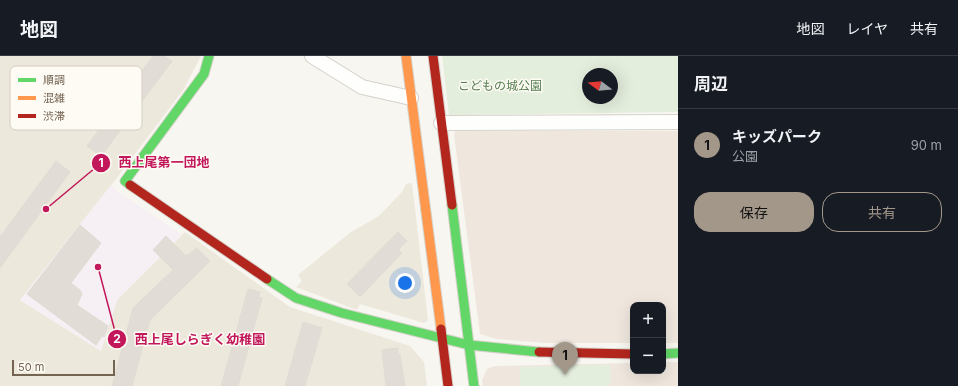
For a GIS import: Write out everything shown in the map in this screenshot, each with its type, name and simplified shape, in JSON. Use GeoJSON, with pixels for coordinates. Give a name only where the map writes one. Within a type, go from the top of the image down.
{"type":"FeatureCollection","features":[{"type":"Feature","properties":{"kind":"street"},"geometry":{"type":"LineString","coordinates":[[209,56],[204,74],[125,181],[296,298],[342,313],[469,345],[531,352],[630,354]]}},
{"type":"Feature","properties":{"kind":"street"},"geometry":{"type":"LineString","coordinates":[[312,56],[362,87],[411,98]]}},
{"type":"Feature","properties":{"kind":"street"},"geometry":{"type":"LineString","coordinates":[[406,56],[448,386]]}},
{"type":"Feature","properties":{"kind":"street"},"geometry":{"type":"LineString","coordinates":[[432,56],[474,386]]}},
{"type":"Feature","properties":{"kind":"street"},"geometry":{"type":"LineString","coordinates":[[441,123],[678,122]]}},
{"type":"Feature","properties":{"kind":"street"},"geometry":{"type":"LineString","coordinates":[[666,354],[678,354]]}},
{"type":"Feature","properties":{"kind":"shaded area"},"geometry":{"type":"Polygon","coordinates":[[[0,56],[201,56],[184,89],[113,183],[20,300],[101,351],[117,300],[185,232],[290,307],[410,346],[424,362],[427,386],[0,386],[0,56]]]}},
{"type":"Feature","properties":{"kind":"shaded area"},"geometry":{"type":"Polygon","coordinates":[[[455,131],[678,131],[678,343],[666,343],[666,302],[630,302],[630,343],[544,343],[497,339],[480,334],[454,135],[455,131]]]}},
{"type":"Feature","properties":{"kind":"shaded area"},"geometry":{"type":"Polygon","coordinates":[[[412,183],[428,320],[424,323],[360,304],[357,310],[296,287],[302,281],[298,275],[351,232],[379,216],[402,192],[406,184],[412,183]]]}},
{"type":"Feature","properties":{"kind":"shaded area"},"geometry":{"type":"Polygon","coordinates":[[[111,185],[117,191],[182,235],[117,300],[101,351],[20,300],[111,185]]]}},
{"type":"Feature","properties":{"kind":"shaded area"},"geometry":{"type":"Polygon","coordinates":[[[666,362],[678,362],[678,386],[483,386],[482,380],[487,369],[494,366],[630,363],[630,374],[666,374],[666,362]]]}},
{"type":"Feature","properties":{"kind":"green space","name":"こどもの城公園"},"geometry":{"type":"Polygon","coordinates":[[[442,56],[678,56],[678,112],[449,115],[442,56]]]}},
{"type":"Feature","properties":{"kind":"green space"},"geometry":{"type":"Polygon","coordinates":[[[610,365],[611,382],[607,386],[520,386],[520,367],[610,365]]]}},
{"type":"Feature","properties":{"kind":"building"},"geometry":{"type":"Polygon","coordinates":[[[153,56],[164,56],[172,61],[142,101],[142,71],[153,56]]]}},
{"type":"Feature","properties":{"kind":"building"},"geometry":{"type":"Polygon","coordinates":[[[99,130],[120,130],[101,156],[87,146],[99,130]]]}},
{"type":"Feature","properties":{"kind":"building"},"geometry":{"type":"Polygon","coordinates":[[[56,161],[70,172],[0,268],[0,237],[56,161]]]}},
{"type":"Feature","properties":{"kind":"building"},"geometry":{"type":"Polygon","coordinates":[[[80,225],[101,243],[71,283],[80,290],[82,294],[77,305],[108,326],[104,337],[102,336],[96,345],[27,294],[80,225]]]}},
{"type":"Feature","properties":{"kind":"building"},"geometry":{"type":"Polygon","coordinates":[[[398,232],[407,241],[398,250],[402,253],[360,297],[347,284],[398,232]]]}},
{"type":"Feature","properties":{"kind":"building"},"geometry":{"type":"Polygon","coordinates":[[[166,236],[186,256],[197,248],[210,261],[150,320],[132,386],[112,386],[133,308],[173,270],[153,250],[166,236]]]}},
{"type":"Feature","properties":{"kind":"building"},"geometry":{"type":"Polygon","coordinates":[[[248,289],[260,292],[258,297],[262,298],[238,386],[221,386],[248,289]]]}},
{"type":"Feature","properties":{"kind":"building"},"geometry":{"type":"Polygon","coordinates":[[[303,322],[322,328],[305,386],[285,386],[303,322]]]}},
{"type":"Feature","properties":{"kind":"building"},"geometry":{"type":"Polygon","coordinates":[[[398,348],[405,386],[386,386],[382,350],[398,348]]]}},
{"type":"Feature","properties":{"kind":"traffic: fast"},"geometry":{"type":"LineString","coordinates":[[130,185],[125,181],[204,74],[209,56]]}},
{"type":"Feature","properties":{"kind":"traffic: fast"},"geometry":{"type":"LineString","coordinates":[[452,205],[474,386]]}},
{"type":"Feature","properties":{"kind":"traffic: fast"},"geometry":{"type":"LineString","coordinates":[[267,279],[296,298],[342,313],[469,345],[539,352]]}},
{"type":"Feature","properties":{"kind":"traffic: fast"},"geometry":{"type":"LineString","coordinates":[[666,354],[678,353]]}},
{"type":"Feature","properties":{"kind":"traffic: slow"},"geometry":{"type":"LineString","coordinates":[[406,56],[441,329]]}},
{"type":"Feature","properties":{"kind":"traffic: jam"},"geometry":{"type":"LineString","coordinates":[[433,56],[452,205]]}},
{"type":"Feature","properties":{"kind":"traffic: jam"},"geometry":{"type":"LineString","coordinates":[[130,185],[267,279]]}},
{"type":"Feature","properties":{"kind":"traffic: jam"},"geometry":{"type":"LineString","coordinates":[[441,329],[448,386]]}},
{"type":"Feature","properties":{"kind":"traffic: jam"},"geometry":{"type":"LineString","coordinates":[[539,352],[630,354]]}},
{"type":"Feature","properties":{"kind":"place","name":"西上尾第一団地"},"geometry":{"type":"Point","coordinates":[46,209]}},
{"type":"Feature","properties":{"kind":"place","name":"西上尾しらぎく幼稚園"},"geometry":{"type":"Point","coordinates":[98,267]}},
{"type":"Feature","properties":{"kind":"place","name":"キッズパーク"},"geometry":{"type":"Point","coordinates":[565,375]}}]}
